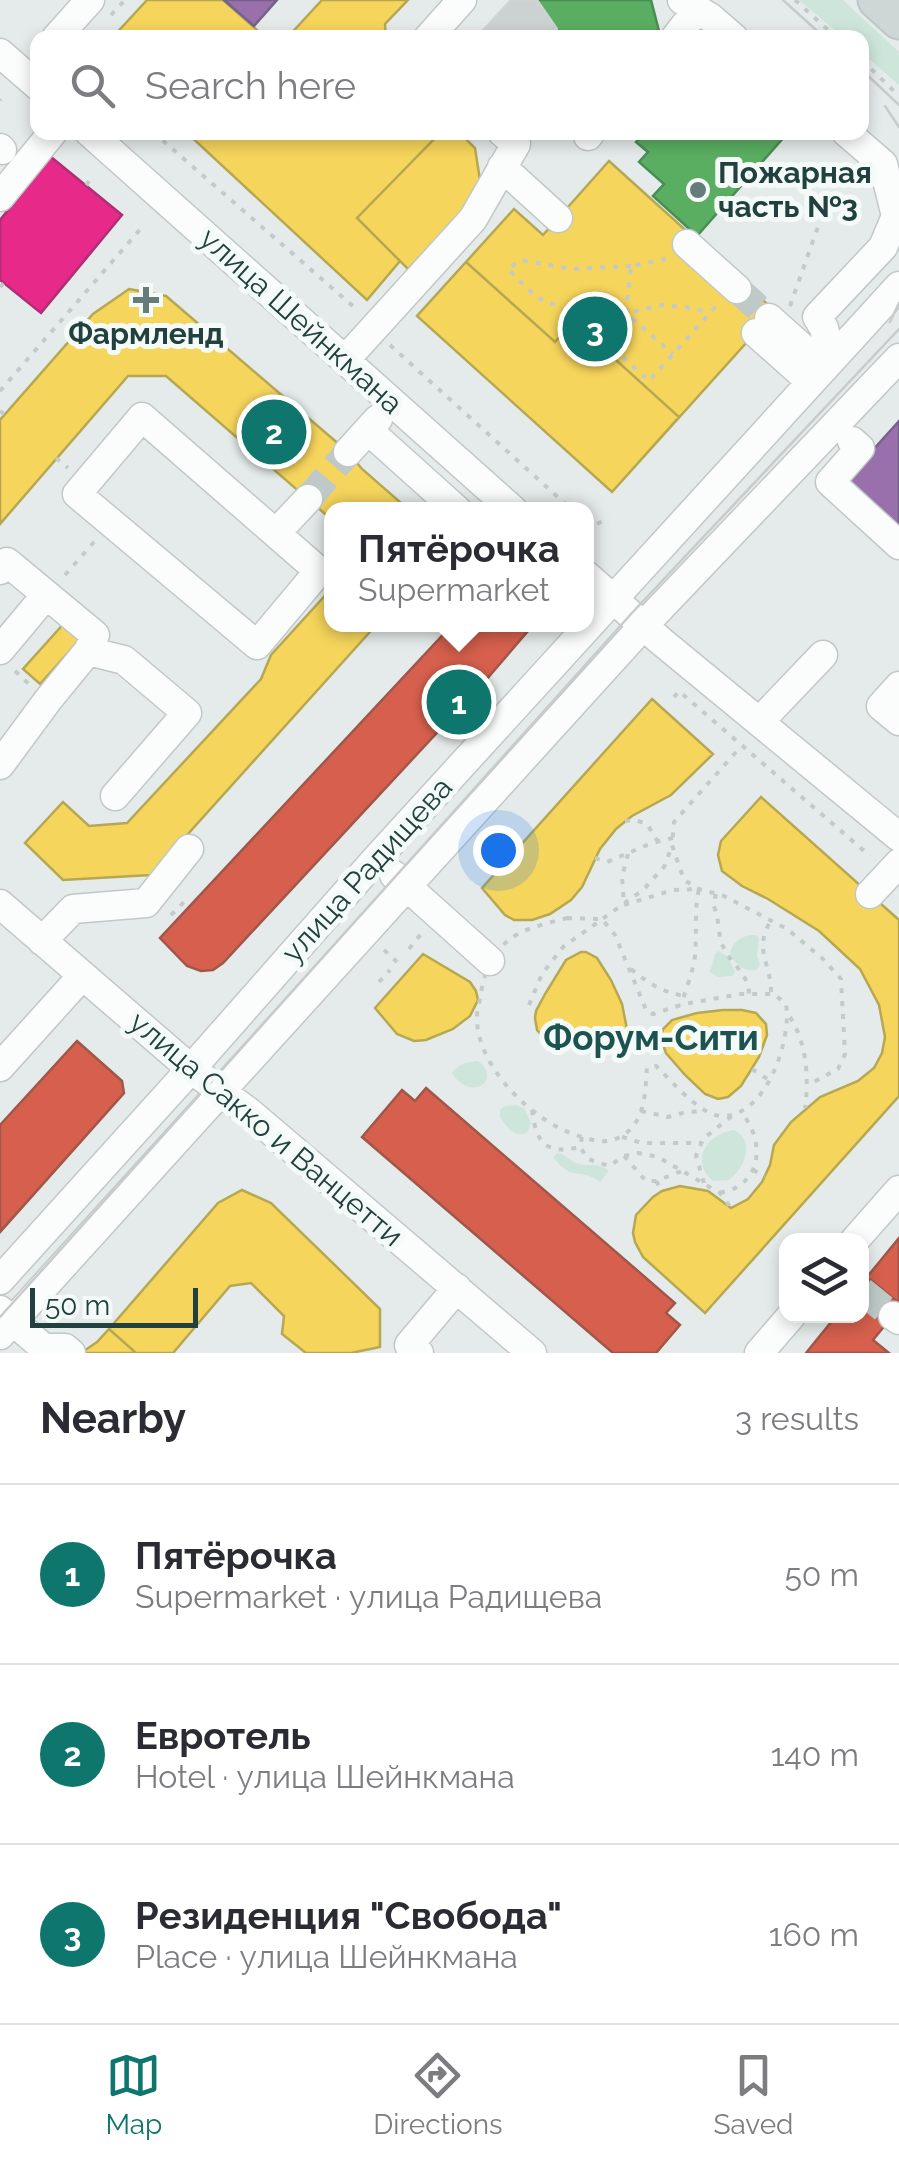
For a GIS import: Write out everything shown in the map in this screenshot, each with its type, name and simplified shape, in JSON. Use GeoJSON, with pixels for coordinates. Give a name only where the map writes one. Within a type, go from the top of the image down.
{"type":"FeatureCollection","features":[{"type":"Feature","properties":{"kind":"main road"},"geometry":{"type":"LineString","coordinates":[[876,0],[899,20]]}},
{"type":"Feature","properties":{"kind":"street"},"geometry":{"type":"LineString","coordinates":[[435,30],[462,0]]}},
{"type":"Feature","properties":{"kind":"street"},"geometry":{"type":"LineString","coordinates":[[62,30],[80,4]]}},
{"type":"Feature","properties":{"kind":"street"},"geometry":{"type":"LineString","coordinates":[[678,30],[689,5],[725,30]]}},
{"type":"Feature","properties":{"kind":"street"},"geometry":{"type":"LineString","coordinates":[[0,53],[30,70]]}},
{"type":"Feature","properties":{"kind":"street"},"geometry":{"type":"LineString","coordinates":[[0,197],[46,140]]}},
{"type":"Feature","properties":{"kind":"street","name":"улица Шейнкмана"},"geometry":{"type":"LineString","coordinates":[[98,140],[394,403],[497,502]]}},
{"type":"Feature","properties":{"kind":"street"},"geometry":{"type":"LineString","coordinates":[[345,360],[374,314],[472,219],[516,144],[511,140]]}},
{"type":"Feature","properties":{"kind":"street"},"geometry":{"type":"LineString","coordinates":[[822,370],[824,328],[817,317],[883,247],[896,216],[883,164],[855,140]]}},
{"type":"Feature","properties":{"kind":"street"},"geometry":{"type":"LineString","coordinates":[[502,167],[558,218]]}},
{"type":"Feature","properties":{"kind":"street"},"geometry":{"type":"LineString","coordinates":[[687,244],[730,294]]}},
{"type":"Feature","properties":{"kind":"street","name":"улица Радищева"},"geometry":{"type":"LineString","coordinates":[[594,622],[899,286]]}},
{"type":"Feature","properties":{"kind":"street"},"geometry":{"type":"LineString","coordinates":[[771,321],[822,370]]}},
{"type":"Feature","properties":{"kind":"street","name":"улица Радищева"},"geometry":{"type":"LineString","coordinates":[[4,1322],[221,1092],[644,626],[899,358]]}},
{"type":"Feature","properties":{"kind":"street"},"geometry":{"type":"LineString","coordinates":[[348,452],[394,403]]}},
{"type":"Feature","properties":{"kind":"street"},"geometry":{"type":"LineString","coordinates":[[142,417],[276,533],[319,571],[257,645],[77,494],[142,417]]}},
{"type":"Feature","properties":{"kind":"street"},"geometry":{"type":"LineString","coordinates":[[368,430],[449,502]]}},
{"type":"Feature","properties":{"kind":"street"},"geometry":{"type":"LineString","coordinates":[[852,441],[860,448],[830,482],[899,545]]}},
{"type":"Feature","properties":{"kind":"street"},"geometry":{"type":"LineString","coordinates":[[276,533],[308,499]]}},
{"type":"Feature","properties":{"kind":"street"},"geometry":{"type":"LineString","coordinates":[[0,570],[7,562],[95,635],[88,651],[0,765]]}},
{"type":"Feature","properties":{"kind":"street"},"geometry":{"type":"LineString","coordinates":[[594,582],[899,837]]}},
{"type":"Feature","properties":{"kind":"street"},"geometry":{"type":"LineString","coordinates":[[0,650],[46,595]]}},
{"type":"Feature","properties":{"kind":"street","name":"улица Радищева"},"geometry":{"type":"LineString","coordinates":[[0,1280],[585,632]]}},
{"type":"Feature","properties":{"kind":"street"},"geometry":{"type":"LineString","coordinates":[[88,651],[124,660],[187,713],[115,796]]}},
{"type":"Feature","properties":{"kind":"street"},"geometry":{"type":"LineString","coordinates":[[759,722],[823,655]]}},
{"type":"Feature","properties":{"kind":"street"},"geometry":{"type":"LineString","coordinates":[[899,686],[882,706],[899,721]]}},
{"type":"Feature","properties":{"kind":"street"},"geometry":{"type":"LineString","coordinates":[[42,940],[73,909],[146,902],[189,850]]}},
{"type":"Feature","properties":{"kind":"street"},"geometry":{"type":"LineString","coordinates":[[376,859],[490,961]]}},
{"type":"Feature","properties":{"kind":"street"},"geometry":{"type":"LineString","coordinates":[[870,894],[894,868]]}},
{"type":"Feature","properties":{"kind":"street","name":"улица Сакко и Ванцетти"},"geometry":{"type":"LineString","coordinates":[[0,904],[191,1070],[248,1112],[532,1353]]}},
{"type":"Feature","properties":{"kind":"street"},"geometry":{"type":"LineString","coordinates":[[0,1067],[82,976]]}},
{"type":"Feature","properties":{"kind":"street"},"geometry":{"type":"LineString","coordinates":[[861,1233],[899,1190]]}},
{"type":"Feature","properties":{"kind":"street"},"geometry":{"type":"LineString","coordinates":[[406,1350],[457,1288]]}},
{"type":"Feature","properties":{"kind":"street"},"geometry":{"type":"LineString","coordinates":[[4,1322],[54,1351]]}},
{"type":"Feature","properties":{"kind":"street"},"geometry":{"type":"LineString","coordinates":[[759,1353],[785,1323]]}},
{"type":"Feature","properties":{"kind":"path"},"geometry":{"type":"LineString","coordinates":[[795,0],[828,30]]}},
{"type":"Feature","properties":{"kind":"path"},"geometry":{"type":"LineString","coordinates":[[869,66],[899,96]]}},
{"type":"Feature","properties":{"kind":"path"},"geometry":{"type":"LineString","coordinates":[[162,140],[355,308],[374,314],[382,338],[563,502]]}},
{"type":"Feature","properties":{"kind":"path"},"geometry":{"type":"LineString","coordinates":[[86,185],[91,179]]}},
{"type":"Feature","properties":{"kind":"path"},"geometry":{"type":"LineString","coordinates":[[771,321],[820,220]]}},
{"type":"Feature","properties":{"kind":"path"},"geometry":{"type":"LineString","coordinates":[[0,391],[144,224]]}},
{"type":"Feature","properties":{"kind":"path"},"geometry":{"type":"LineString","coordinates":[[687,244],[675,257],[632,266],[572,269],[520,260],[508,270],[536,297],[583,321],[649,380],[730,294]]}},
{"type":"Feature","properties":{"kind":"path"},"geometry":{"type":"LineString","coordinates":[[626,313],[632,266]]}},
{"type":"Feature","properties":{"kind":"path"},"geometry":{"type":"LineString","coordinates":[[583,321],[663,305],[710,314]]}},
{"type":"Feature","properties":{"kind":"path"},"geometry":{"type":"LineString","coordinates":[[626,313],[673,354]]}},
{"type":"Feature","properties":{"kind":"path"},"geometry":{"type":"LineString","coordinates":[[594,524],[604,520]]}},
{"type":"Feature","properties":{"kind":"path"},"geometry":{"type":"LineString","coordinates":[[674,696],[679,691],[894,868]]}},
{"type":"Feature","properties":{"kind":"path"},"geometry":{"type":"LineString","coordinates":[[529,1005],[542,974],[563,947],[624,905],[664,867],[674,822],[736,752]]}},
{"type":"Feature","properties":{"kind":"path"},"geometry":{"type":"LineString","coordinates":[[625,821],[647,824],[658,842]]}},
{"type":"Feature","properties":{"kind":"path"},"geometry":{"type":"LineString","coordinates":[[595,858],[607,862],[658,842],[672,841]]}},
{"type":"Feature","properties":{"kind":"path"},"geometry":{"type":"LineString","coordinates":[[672,841],[684,880],[787,929],[841,980],[845,1054],[838,1069],[808,1085]]}},
{"type":"Feature","properties":{"kind":"path"},"geometry":{"type":"LineString","coordinates":[[624,905],[622,876],[628,854]]}},
{"type":"Feature","properties":{"kind":"path"},"geometry":{"type":"LineString","coordinates":[[624,905],[673,890],[699,889]]}},
{"type":"Feature","properties":{"kind":"path"},"geometry":{"type":"LineString","coordinates":[[681,1004],[694,960],[699,889]]}},
{"type":"Feature","properties":{"kind":"path"},"geometry":{"type":"LineString","coordinates":[[716,894],[713,904],[721,944],[746,978],[749,994]]}},
{"type":"Feature","properties":{"kind":"path"},"geometry":{"type":"LineString","coordinates":[[160,926],[187,899]]}},
{"type":"Feature","properties":{"kind":"path"},"geometry":{"type":"LineString","coordinates":[[704,1111],[656,1066],[648,1068],[644,1105],[634,1125],[620,1137],[598,1142],[544,1120],[497,1074],[480,1033],[476,1019],[490,961],[510,938],[538,926],[567,918],[602,919],[615,935],[646,1012],[653,1014],[681,1004],[749,994],[771,994],[786,1004],[788,1021],[780,1058],[769,1080],[754,1101],[703,1139],[696,1156],[704,1184]]}},
{"type":"Feature","properties":{"kind":"path"},"geometry":{"type":"LineString","coordinates":[[771,920],[763,934],[762,952],[771,994]]}},
{"type":"Feature","properties":{"kind":"path"},"geometry":{"type":"LineString","coordinates":[[409,949],[422,935]]}},
{"type":"Feature","properties":{"kind":"path"},"geometry":{"type":"LineString","coordinates":[[384,950],[397,962]]}},
{"type":"Feature","properties":{"kind":"path"},"geometry":{"type":"LineString","coordinates":[[630,968],[666,993],[684,996]]}},
{"type":"Feature","properties":{"kind":"path"},"geometry":{"type":"LineString","coordinates":[[380,982],[390,970]]}},
{"type":"Feature","properties":{"kind":"path"},"geometry":{"type":"LineString","coordinates":[[788,1013],[805,1056],[805,1108]]}},
{"type":"Feature","properties":{"kind":"path"},"geometry":{"type":"LineString","coordinates":[[752,1070],[769,1080]]}},
{"type":"Feature","properties":{"kind":"path"},"geometry":{"type":"LineString","coordinates":[[532,1110],[534,1128],[552,1150],[580,1146]]}},
{"type":"Feature","properties":{"kind":"path"},"geometry":{"type":"LineString","coordinates":[[641,1111],[668,1117],[704,1111],[723,1116],[740,1111]]}},
{"type":"Feature","properties":{"kind":"path"},"geometry":{"type":"LineString","coordinates":[[720,1193],[738,1187],[753,1170],[758,1147],[751,1123],[740,1111]]}},
{"type":"Feature","properties":{"kind":"path"},"geometry":{"type":"LineString","coordinates":[[582,1137],[580,1146],[588,1159],[609,1166],[638,1153],[658,1157],[720,1193],[731,1208]]}},
{"type":"Feature","properties":{"kind":"path"},"geometry":{"type":"LineString","coordinates":[[620,1137],[642,1143],[702,1143]]}},
{"type":"Feature","properties":{"kind":"path"},"geometry":{"type":"LineString","coordinates":[[624,1156],[646,1180],[656,1182],[682,1171]]}},
{"type":"Feature","properties":{"kind":"path"},"geometry":{"type":"LineString","coordinates":[[753,1170],[765,1176]]}},
{"type":"Feature","properties":{"kind":"path"},"geometry":{"type":"LineString","coordinates":[[656,1182],[662,1191]]}},
{"type":"Feature","properties":{"kind":"green space"},"geometry":{"type":"Polygon","coordinates":[[[799,0],[843,0],[899,52],[899,85],[869,59],[869,30],[835,30],[799,0]]]}},
{"type":"Feature","properties":{"kind":"green space"},"geometry":{"type":"Polygon","coordinates":[[[756,935],[760,965],[756,970],[747,970],[730,952],[740,939],[756,935]]]}},
{"type":"Feature","properties":{"kind":"green space"},"geometry":{"type":"Polygon","coordinates":[[[718,951],[727,956],[735,971],[733,976],[718,977],[710,972],[718,951]]]}},
{"type":"Feature","properties":{"kind":"green space"},"geometry":{"type":"Polygon","coordinates":[[[478,1061],[487,1075],[482,1085],[468,1086],[452,1073],[463,1064],[478,1061]]]}},
{"type":"Feature","properties":{"kind":"green space"},"geometry":{"type":"Polygon","coordinates":[[[505,1106],[524,1108],[531,1123],[527,1133],[515,1133],[500,1117],[505,1106]]]}},
{"type":"Feature","properties":{"kind":"green space"},"geometry":{"type":"Polygon","coordinates":[[[734,1130],[745,1141],[746,1155],[729,1180],[713,1181],[702,1165],[704,1149],[716,1137],[734,1130]]]}},
{"type":"Feature","properties":{"kind":"green space"},"geometry":{"type":"Polygon","coordinates":[[[558,1153],[576,1163],[609,1171],[600,1182],[566,1170],[553,1157],[558,1153]]]}},
{"type":"Feature","properties":{"kind":"building: Homes"},"geometry":{"type":"Polygon","coordinates":[[[147,0],[223,0],[257,30],[119,30],[147,0]]]}},
{"type":"Feature","properties":{"kind":"building: Homes"},"geometry":{"type":"Polygon","coordinates":[[[322,0],[408,0],[385,24],[385,30],[294,30],[322,0]]]}},
{"type":"Feature","properties":{"kind":"building: Homes"},"geometry":{"type":"Polygon","coordinates":[[[195,140],[433,140],[357,218],[400,261],[367,300],[195,140]]]}},
{"type":"Feature","properties":{"kind":"building: Homes"},"geometry":{"type":"Polygon","coordinates":[[[433,140],[467,140],[475,148],[482,193],[408,269],[357,218],[433,140]]]}},
{"type":"Feature","properties":{"kind":"building: Homes"},"geometry":{"type":"Polygon","coordinates":[[[609,161],[775,311],[612,492],[417,316],[514,209],[543,235],[609,161]]]}},
{"type":"Feature","properties":{"kind":"building: Homes"},"geometry":{"type":"Polygon","coordinates":[[[466,262],[555,342],[573,321],[679,417],[612,492],[417,316],[466,262]]]}},
{"type":"Feature","properties":{"kind":"building: Homes"},"geometry":{"type":"Polygon","coordinates":[[[129,289],[166,296],[348,452],[400,502],[324,502],[324,513],[166,376],[128,376],[0,524],[0,420],[93,314],[129,289]]]}},
{"type":"Feature","properties":{"kind":"building: Homes"},"geometry":{"type":"Polygon","coordinates":[[[324,597],[324,632],[370,632],[151,875],[63,880],[25,843],[63,802],[89,826],[127,823],[261,679],[271,655],[324,597]]]}},
{"type":"Feature","properties":{"kind":"building: Homes"},"geometry":{"type":"Polygon","coordinates":[[[67,620],[84,635],[40,684],[23,669],[67,620]]]}},
{"type":"Feature","properties":{"kind":"building: Homes"},"geometry":{"type":"Polygon","coordinates":[[[652,699],[713,754],[671,795],[616,829],[571,900],[532,920],[514,920],[505,915],[482,888],[652,699]]]}},
{"type":"Feature","properties":{"kind":"building: Homes"},"geometry":{"type":"Polygon","coordinates":[[[761,797],[899,920],[899,1096],[705,1313],[643,1257],[633,1233],[636,1215],[662,1191],[680,1186],[708,1191],[731,1208],[748,1199],[762,1182],[774,1145],[791,1122],[820,1097],[858,1081],[874,1068],[885,1037],[879,1005],[860,969],[819,931],[722,871],[718,855],[721,841],[761,797]]]}},
{"type":"Feature","properties":{"kind":"building: Homes"},"geometry":{"type":"Polygon","coordinates":[[[581,952],[597,958],[622,1004],[628,1034],[624,1046],[616,1052],[595,1053],[567,1047],[546,1040],[537,1030],[536,1011],[545,994],[566,960],[581,952]]]}},
{"type":"Feature","properties":{"kind":"building: Homes"},"geometry":{"type":"Polygon","coordinates":[[[423,954],[470,982],[478,1000],[470,1016],[453,1029],[414,1041],[397,1034],[375,1008],[423,954]]]}},
{"type":"Feature","properties":{"kind":"building: Homes"},"geometry":{"type":"Polygon","coordinates":[[[723,1010],[756,1013],[766,1024],[767,1035],[741,1086],[728,1097],[718,1099],[705,1094],[685,1075],[666,1053],[661,1039],[663,1029],[672,1020],[723,1010]]]}},
{"type":"Feature","properties":{"kind":"building: Homes"},"geometry":{"type":"Polygon","coordinates":[[[242,1190],[271,1203],[380,1309],[380,1347],[351,1353],[306,1353],[282,1334],[284,1316],[251,1283],[230,1286],[173,1353],[136,1353],[109,1329],[218,1203],[242,1190]]]}},
{"type":"Feature","properties":{"kind":"building: Homes"},"geometry":{"type":"Polygon","coordinates":[[[109,1329],[136,1353],[81,1353],[97,1342],[109,1329]]]}},
{"type":"Feature","properties":{"kind":"building: Shops"},"geometry":{"type":"Polygon","coordinates":[[[446,632],[527,632],[223,963],[213,970],[201,971],[187,966],[160,938],[446,632]]]}},
{"type":"Feature","properties":{"kind":"building: Shops"},"geometry":{"type":"Polygon","coordinates":[[[77,1041],[122,1081],[124,1093],[0,1232],[0,1125],[77,1041]]]}},
{"type":"Feature","properties":{"kind":"building: Shops"},"geometry":{"type":"Polygon","coordinates":[[[426,1088],[675,1303],[666,1313],[680,1325],[656,1353],[613,1353],[362,1137],[402,1090],[415,1101],[426,1088]]]}},
{"type":"Feature","properties":{"kind":"building: Shops"},"geometry":{"type":"Polygon","coordinates":[[[899,1238],[899,1303],[869,1275],[899,1238]]]}},
{"type":"Feature","properties":{"kind":"building: Shops"},"geometry":{"type":"Polygon","coordinates":[[[869,1279],[899,1303],[873,1340],[889,1353],[806,1353],[830,1323],[869,1323],[869,1279]]]}},
{"type":"Feature","properties":{"kind":"building: Offices"},"geometry":{"type":"Polygon","coordinates":[[[224,0],[277,0],[254,26],[224,0]]]}},
{"type":"Feature","properties":{"kind":"building: Offices"},"geometry":{"type":"Polygon","coordinates":[[[899,421],[899,522],[894,527],[845,481],[899,421]]]}},
{"type":"Feature","properties":{"kind":"building: Health"},"geometry":{"type":"Polygon","coordinates":[[[51,157],[122,215],[41,313],[0,280],[0,220],[51,157]]]}},
{"type":"Feature","properties":{"kind":"building: Public"},"geometry":{"type":"Polygon","coordinates":[[[537,0],[651,0],[659,30],[558,30],[537,0]]]}},
{"type":"Feature","properties":{"kind":"building: Public","name":"Пожарная часть №3"},"geometry":{"type":"Polygon","coordinates":[[[781,140],[697,236],[653,196],[664,184],[639,162],[648,152],[636,142],[781,140]]]}},
{"type":"Feature","properties":{"kind":"building: Other"},"geometry":{"type":"Polygon","coordinates":[[[511,0],[537,0],[557,29],[556,30],[483,30],[511,0]]]}},
{"type":"Feature","properties":{"kind":"tunnel"},"geometry":{"type":"LineString","coordinates":[[737,289],[769,318]]}},
{"type":"Feature","properties":{"kind":"tunnel"},"geometry":{"type":"LineString","coordinates":[[308,499],[348,452]]}},
{"type":"Feature","properties":{"kind":"tunnel"},"geometry":{"type":"LineString","coordinates":[[869,1297],[893,1316]]}},
{"type":"Feature","properties":{"kind":"tram line"},"geometry":{"type":"LineString","coordinates":[[783,0],[816,30]]}},
{"type":"Feature","properties":{"kind":"tram line"},"geometry":{"type":"LineString","coordinates":[[869,77],[899,105]]}},
{"type":"Feature","properties":{"kind":"tram line"},"geometry":{"type":"LineString","coordinates":[[885,106],[899,127]]}},
{"type":"Feature","properties":{"kind":"tram line"},"geometry":{"type":"LineString","coordinates":[[890,322],[899,303]]}},
{"type":"Feature","properties":{"kind":"tram line"},"geometry":{"type":"LineString","coordinates":[[0,1317],[631,614],[899,329]]}},
{"type":"Feature","properties":{"kind":"place","name":"Пожарная часть №3"},"geometry":{"type":"Point","coordinates":[698,190]}},
{"type":"Feature","properties":{"kind":"place","name":"Фармленд"},"geometry":{"type":"Point","coordinates":[146,300]}},
{"type":"Feature","properties":{"kind":"place","name":"Резиденция \"Свобода\""},"geometry":{"type":"Point","coordinates":[595,329]}},
{"type":"Feature","properties":{"kind":"place","name":"Евротель"},"geometry":{"type":"Point","coordinates":[274,432]}},
{"type":"Feature","properties":{"kind":"place","name":"Пятёрочка"},"geometry":{"type":"Point","coordinates":[459,702]}},
{"type":"Feature","properties":{"kind":"district","name":"Форум-Сити"},"geometry":{"type":"Point","coordinates":[651,1038]}}]}
